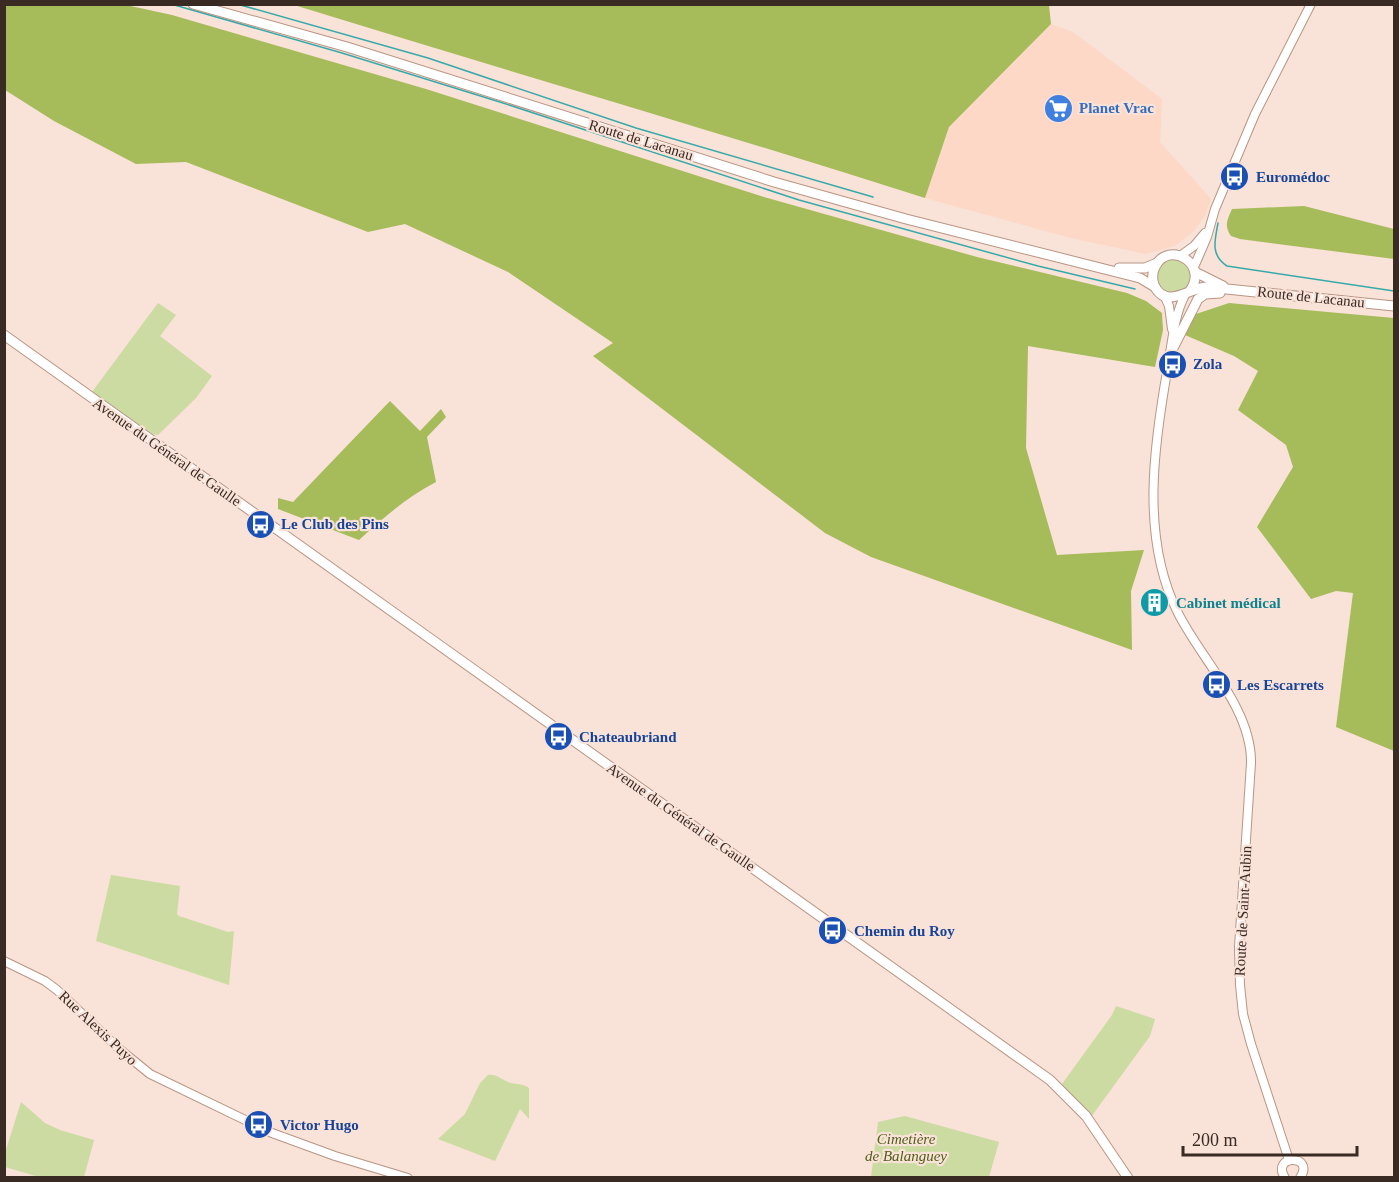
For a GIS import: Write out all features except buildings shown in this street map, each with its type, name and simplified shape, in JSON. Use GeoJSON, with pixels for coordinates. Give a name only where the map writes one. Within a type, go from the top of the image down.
{"type":"FeatureCollection","features":[{"type":"Feature","properties":{"kind":"main road","name":"Route de Lacanau"},"geometry":{"type":"LineString","coordinates":[[193,4],[347,47],[774,182],[906,219],[1140,278],[1164,295],[1176,298],[1203,287],[1228,288],[1395,306]]}},
{"type":"Feature","properties":{"kind":"main road","name":"Route de Lacanau"},"geometry":{"type":"LineString","coordinates":[[1093,266],[1135,269],[1157,263],[1165,257],[1180,256],[1188,260],[1194,270],[1228,288]]}},
{"type":"Feature","properties":{"kind":"main road"},"geometry":{"type":"LineString","coordinates":[[1155,287],[1152,276],[1157,263]]}},
{"type":"Feature","properties":{"kind":"main road"},"geometry":{"type":"LineString","coordinates":[[1187,293],[1194,283],[1194,270]]}},
{"type":"Feature","properties":{"kind":"main road"},"geometry":{"type":"LineString","coordinates":[[1170,354],[1196,304],[1205,294],[1282,295]]}},
{"type":"Feature","properties":{"kind":"main road","name":"Avenue du Général de Gaulle"},"geometry":{"type":"LineString","coordinates":[[4,335],[1050,1080],[1086,1116],[1128,1178]]}},
{"type":"Feature","properties":{"kind":"street"},"geometry":{"type":"LineString","coordinates":[[1194,270],[1215,208],[1255,114],[1311,4]]}},
{"type":"Feature","properties":{"kind":"street"},"geometry":{"type":"LineString","coordinates":[[1180,256],[1194,246],[1209,227]]}},
{"type":"Feature","properties":{"kind":"street","name":"Route de Saint-Aubin"},"geometry":{"type":"LineString","coordinates":[[1187,293],[1180,306],[1160,415],[1156,453],[1154,523],[1157,551],[1177,611],[1244,725],[1251,758],[1239,947],[1241,1001],[1251,1044],[1289,1160]]}},
{"type":"Feature","properties":{"kind":"street"},"geometry":{"type":"LineString","coordinates":[[1164,295],[1172,316],[1173,339]]}},
{"type":"Feature","properties":{"kind":"street","name":"Rue Alexis Puyo"},"geometry":{"type":"LineString","coordinates":[[4,961],[45,981],[57,990],[118,1048],[150,1074],[272,1133],[335,1156],[408,1178]]}},
{"type":"Feature","properties":{"kind":"street"},"geometry":{"type":"LineString","coordinates":[[1286,1178],[1282,1173],[1283,1166],[1289,1160],[1301,1163],[1302,1177]]}},
{"type":"Feature","properties":{"kind":"shaded area"},"geometry":{"type":"Polygon","coordinates":[[[1051,24],[1073,32],[1162,99],[1160,142],[1211,199],[1205,216],[1194,231],[1175,246],[1145,254],[1071,238],[925,198],[949,127],[1051,24]]]}},
{"type":"Feature","properties":{"kind":"green space"},"geometry":{"type":"Polygon","coordinates":[[[4,5],[126,5],[172,15],[426,89],[764,197],[977,257],[1127,293],[1146,301],[1162,313],[1163,330],[1155,367],[1028,346],[1026,448],[1057,555],[1144,550],[1131,591],[1132,650],[871,557],[825,533],[593,356],[613,343],[508,272],[405,224],[368,232],[186,162],[136,164],[54,121],[5,90],[4,5]]]}},
{"type":"Feature","properties":{"kind":"green space"},"geometry":{"type":"Polygon","coordinates":[[[294,5],[1049,5],[1051,24],[949,127],[925,198],[294,5]]]}},
{"type":"Feature","properties":{"kind":"green space"},"geometry":{"type":"Polygon","coordinates":[[[1304,206],[1394,229],[1394,259],[1240,239],[1231,236],[1227,226],[1232,209],[1304,206]]]}},
{"type":"Feature","properties":{"kind":"green space"},"geometry":{"type":"Polygon","coordinates":[[[1174,259],[1186,264],[1191,276],[1186,288],[1174,293],[1162,288],[1157,276],[1162,264],[1174,259]]]}},
{"type":"Feature","properties":{"kind":"green space"},"geometry":{"type":"Polygon","coordinates":[[[158,303],[176,315],[160,336],[212,376],[196,398],[158,435],[153,434],[92,392],[158,303]]]}},
{"type":"Feature","properties":{"kind":"green space"},"geometry":{"type":"Polygon","coordinates":[[[1229,303],[1394,318],[1394,751],[1336,727],[1353,593],[1336,591],[1311,599],[1257,527],[1293,467],[1286,445],[1238,410],[1258,371],[1234,356],[1185,335],[1196,314],[1229,303]]]}},
{"type":"Feature","properties":{"kind":"green space"},"geometry":{"type":"Polygon","coordinates":[[[390,401],[420,431],[441,409],[446,417],[427,437],[436,482],[405,501],[359,540],[278,509],[278,498],[293,502],[390,401]]]}},
{"type":"Feature","properties":{"kind":"green space"},"geometry":{"type":"Polygon","coordinates":[[[111,875],[180,886],[177,914],[179,916],[228,932],[234,931],[229,985],[96,941],[111,875]]]}},
{"type":"Feature","properties":{"kind":"green space"},"geometry":{"type":"Polygon","coordinates":[[[1116,1006],[1155,1019],[1150,1036],[1091,1117],[1062,1084],[1112,1015],[1116,1006]]]}},
{"type":"Feature","properties":{"kind":"green space"},"geometry":{"type":"Polygon","coordinates":[[[488,1075],[529,1088],[529,1119],[520,1109],[495,1161],[438,1139],[465,1114],[480,1083],[488,1075]]]}},
{"type":"Feature","properties":{"kind":"green space"},"geometry":{"type":"Polygon","coordinates":[[[21,1102],[45,1123],[94,1140],[84,1177],[39,1177],[5,1167],[5,1153],[21,1102]]]}},
{"type":"Feature","properties":{"kind":"green space","name":"Cimetière de Balanguey"},"geometry":{"type":"Polygon","coordinates":[[[905,1116],[999,1142],[989,1177],[871,1177],[878,1122],[905,1116]]]}},
{"type":"Feature","properties":{"kind":"waterway"},"geometry":{"type":"LineString","coordinates":[[171,4],[342,53],[503,103],[799,200],[1038,266],[1135,289]]}},
{"type":"Feature","properties":{"kind":"waterway"},"geometry":{"type":"LineString","coordinates":[[237,4],[428,58],[636,128],[873,197]]}},
{"type":"Feature","properties":{"kind":"waterway"},"geometry":{"type":"LineString","coordinates":[[1218,223],[1216,252],[1227,266],[1394,291]]}},
{"type":"Feature","properties":{"kind":"place","name":"Planet Vrac"},"geometry":{"type":"Point","coordinates":[1058,108]}},
{"type":"Feature","properties":{"kind":"place","name":"Euromédoc"},"geometry":{"type":"Point","coordinates":[1235,177]}},
{"type":"Feature","properties":{"kind":"place","name":"Zola"},"geometry":{"type":"Point","coordinates":[1172,364]}},
{"type":"Feature","properties":{"kind":"place","name":"Le Club des Pins"},"geometry":{"type":"Point","coordinates":[260,524]}},
{"type":"Feature","properties":{"kind":"place","name":"Cabinet médical"},"geometry":{"type":"Point","coordinates":[1155,603]}},
{"type":"Feature","properties":{"kind":"place","name":"Les Escarrets"},"geometry":{"type":"Point","coordinates":[1216,685]}},
{"type":"Feature","properties":{"kind":"place","name":"Chateaubriand"},"geometry":{"type":"Point","coordinates":[558,737]}},
{"type":"Feature","properties":{"kind":"place","name":"Chemin du Roy"},"geometry":{"type":"Point","coordinates":[833,931]}},
{"type":"Feature","properties":{"kind":"place","name":"Victor Hugo"},"geometry":{"type":"Point","coordinates":[259,1125]}}]}
